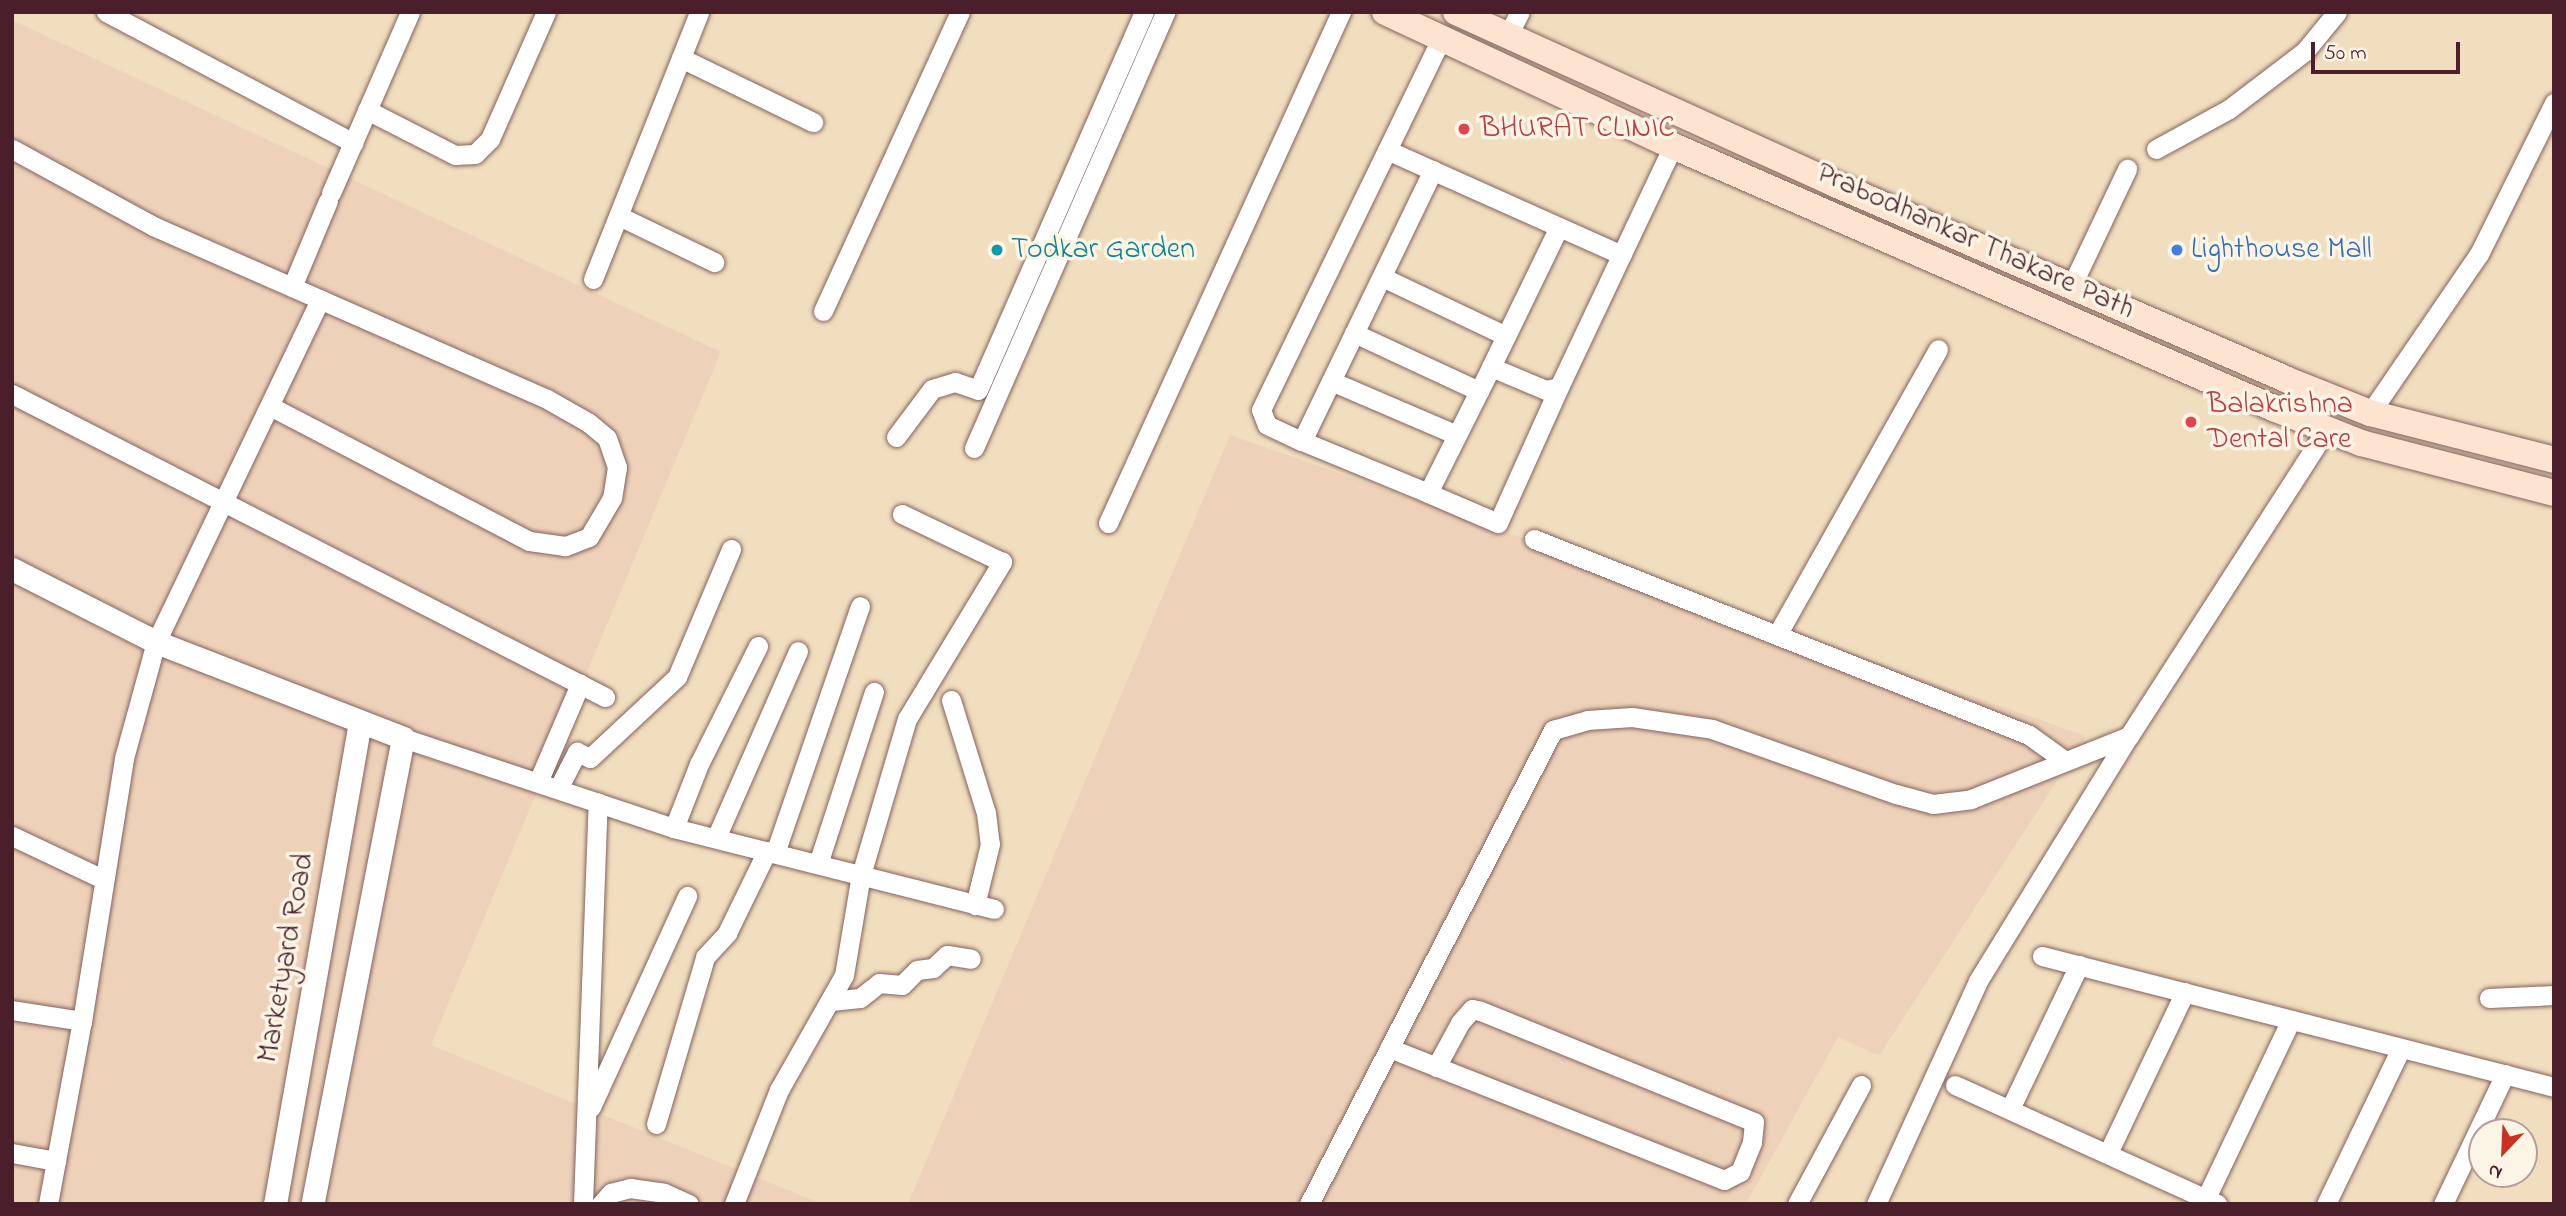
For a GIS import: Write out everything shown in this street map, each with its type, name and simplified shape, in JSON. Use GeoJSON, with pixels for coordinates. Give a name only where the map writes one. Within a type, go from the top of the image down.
{"type":"FeatureCollection","features":[{"type":"Feature","properties":{"kind":"main road","name":"Prabodhankar Thakare Path"},"geometry":{"type":"LineString","coordinates":[[1385,12],[1673,146],[2327,429],[2361,443],[2554,494]]}},
{"type":"Feature","properties":{"kind":"main road","name":"Prabodhankar Thakare Path"},"geometry":{"type":"LineString","coordinates":[[1456,12],[2071,287],[2370,413],[2554,460]]}},
{"type":"Feature","properties":{"kind":"street"},"geometry":{"type":"LineString","coordinates":[[106,12],[353,144]]}},
{"type":"Feature","properties":{"kind":"street"},"geometry":{"type":"LineString","coordinates":[[367,110],[455,155],[475,154],[490,139],[546,12]]}},
{"type":"Feature","properties":{"kind":"street"},"geometry":{"type":"LineString","coordinates":[[593,279],[699,12]]}},
{"type":"Feature","properties":{"kind":"street"},"geometry":{"type":"LineString","coordinates":[[823,311],[960,12]]}},
{"type":"Feature","properties":{"kind":"street"},"geometry":{"type":"LineString","coordinates":[[896,437],[932,389],[955,382],[978,390],[1144,12]]}},
{"type":"Feature","properties":{"kind":"street"},"geometry":{"type":"LineString","coordinates":[[974,448],[1165,12]]}},
{"type":"Feature","properties":{"kind":"street"},"geometry":{"type":"LineString","coordinates":[[1108,523],[1341,12]]}},
{"type":"Feature","properties":{"kind":"street"},"geometry":{"type":"LineString","coordinates":[[1507,37],[1520,12]]}},
{"type":"Feature","properties":{"kind":"street"},"geometry":{"type":"LineString","coordinates":[[2156,149],[2230,108],[2305,51],[2337,12]]}},
{"type":"Feature","properties":{"kind":"street"},"geometry":{"type":"LineString","coordinates":[[292,287],[404,15]]}},
{"type":"Feature","properties":{"kind":"street"},"geometry":{"type":"LineString","coordinates":[[1441,39],[1261,410],[1267,425],[1301,441],[1498,523],[1673,146]]}},
{"type":"Feature","properties":{"kind":"street"},"geometry":{"type":"LineString","coordinates":[[681,58],[813,122]]}},
{"type":"Feature","properties":{"kind":"street"},"geometry":{"type":"LineString","coordinates":[[1540,86],[1554,58]]}},
{"type":"Feature","properties":{"kind":"street"},"geometry":{"type":"LineString","coordinates":[[2370,413],[2479,254],[2554,103]]}},
{"type":"Feature","properties":{"kind":"street"},"geometry":{"type":"LineString","coordinates":[[12,149],[153,226],[547,399],[589,423],[607,438],[617,467],[612,498],[589,537],[565,546],[529,541],[270,405]]}},
{"type":"Feature","properties":{"kind":"street"},"geometry":{"type":"LineString","coordinates":[[1387,150],[1622,255]]}},
{"type":"Feature","properties":{"kind":"street"},"geometry":{"type":"LineString","coordinates":[[2071,287],[2127,169]]}},
{"type":"Feature","properties":{"kind":"street"},"geometry":{"type":"LineString","coordinates":[[1301,441],[1433,170]]}},
{"type":"Feature","properties":{"kind":"street"},"geometry":{"type":"LineString","coordinates":[[619,216],[714,262]]}},
{"type":"Feature","properties":{"kind":"street"},"geometry":{"type":"LineString","coordinates":[[1428,493],[1559,227]]}},
{"type":"Feature","properties":{"kind":"street"},"geometry":{"type":"LineString","coordinates":[[1382,277],[1506,336]]}},
{"type":"Feature","properties":{"kind":"street"},"geometry":{"type":"LineString","coordinates":[[48,1204],[82,1021],[124,758],[156,642],[320,299]]}},
{"type":"Feature","properties":{"kind":"street"},"geometry":{"type":"LineString","coordinates":[[1354,334],[1479,390]]}},
{"type":"Feature","properties":{"kind":"street"},"geometry":{"type":"LineString","coordinates":[[1777,635],[1938,349]]}},
{"type":"Feature","properties":{"kind":"street"},"geometry":{"type":"LineString","coordinates":[[1491,367],[1546,390],[1559,387]]}},
{"type":"Feature","properties":{"kind":"street"},"geometry":{"type":"LineString","coordinates":[[1331,381],[1457,435]]}},
{"type":"Feature","properties":{"kind":"street"},"geometry":{"type":"LineString","coordinates":[[12,394],[605,697]]}},
{"type":"Feature","properties":{"kind":"street"},"geometry":{"type":"LineString","coordinates":[[1876,1204],[1978,981],[2129,736],[2327,429]]}},
{"type":"Feature","properties":{"kind":"street"},"geometry":{"type":"LineString","coordinates":[[734,1204],[742,1174],[779,1090],[831,1001],[852,940],[861,875],[907,719],[1002,562],[902,514]]}},
{"type":"Feature","properties":{"kind":"street"},"geometry":{"type":"LineString","coordinates":[[1534,539],[2029,735],[2065,761]]}},
{"type":"Feature","properties":{"kind":"street"},"geometry":{"type":"LineString","coordinates":[[558,789],[577,752],[590,758],[677,677],[731,549]]}},
{"type":"Feature","properties":{"kind":"street"},"geometry":{"type":"LineString","coordinates":[[12,569],[156,642],[403,738],[674,828],[984,907],[988,834],[951,700]]}},
{"type":"Feature","properties":{"kind":"street"},"geometry":{"type":"LineString","coordinates":[[656,1124],[705,957],[727,933],[771,852],[860,606]]}},
{"type":"Feature","properties":{"kind":"street"},"geometry":{"type":"LineString","coordinates":[[674,828],[699,764],[758,646]]}},
{"type":"Feature","properties":{"kind":"street"},"geometry":{"type":"LineString","coordinates":[[716,838],[798,651]]}},
{"type":"Feature","properties":{"kind":"street"},"geometry":{"type":"LineString","coordinates":[[538,782],[580,684]]}},
{"type":"Feature","properties":{"kind":"street"},"geometry":{"type":"LineString","coordinates":[[818,864],[874,692]]}},
{"type":"Feature","properties":{"kind":"street"},"geometry":{"type":"LineString","coordinates":[[1309,1204],[1553,730],[1587,720],[1632,718],[1712,729],[1933,804],[1971,799],[2129,736]]}},
{"type":"Feature","properties":{"kind":"street","name":"Marketyard Road"},"geometry":{"type":"LineString","coordinates":[[275,1204],[360,723]]}},
{"type":"Feature","properties":{"kind":"street"},"geometry":{"type":"LineString","coordinates":[[312,1204],[403,738]]}},
{"type":"Feature","properties":{"kind":"street"},"geometry":{"type":"LineString","coordinates":[[583,1204],[598,802]]}},
{"type":"Feature","properties":{"kind":"street"},"geometry":{"type":"LineString","coordinates":[[12,836],[103,879]]}},
{"type":"Feature","properties":{"kind":"street"},"geometry":{"type":"LineString","coordinates":[[587,1110],[595,1105],[621,1034],[687,896]]}},
{"type":"Feature","properties":{"kind":"street"},"geometry":{"type":"LineString","coordinates":[[831,1001],[860,998],[879,983],[902,985],[917,970],[933,968],[947,955],[971,960]]}},
{"type":"Feature","properties":{"kind":"street"},"geometry":{"type":"LineString","coordinates":[[2042,956],[2554,1087]]}},
{"type":"Feature","properties":{"kind":"street"},"geometry":{"type":"LineString","coordinates":[[2010,1109],[2079,965]]}},
{"type":"Feature","properties":{"kind":"street"},"geometry":{"type":"LineString","coordinates":[[2109,1151],[2185,992]]}},
{"type":"Feature","properties":{"kind":"street"},"geometry":{"type":"LineString","coordinates":[[2489,998],[2554,995]]}},
{"type":"Feature","properties":{"kind":"street"},"geometry":{"type":"LineString","coordinates":[[1389,1048],[1436,1067],[1724,1181],[1740,1172],[1752,1142],[1754,1122],[1472,1009],[1460,1023],[1436,1067]]}},
{"type":"Feature","properties":{"kind":"street"},"geometry":{"type":"LineString","coordinates":[[12,1010],[82,1021]]}},
{"type":"Feature","properties":{"kind":"street"},"geometry":{"type":"LineString","coordinates":[[1955,1085],[2109,1151],[2212,1201],[2291,1020]]}},
{"type":"Feature","properties":{"kind":"street"},"geometry":{"type":"LineString","coordinates":[[2326,1204],[2401,1048]]}},
{"type":"Feature","properties":{"kind":"street"},"geometry":{"type":"LineString","coordinates":[[2443,1204],[2505,1074]]}},
{"type":"Feature","properties":{"kind":"street"},"geometry":{"type":"LineString","coordinates":[[1797,1204],[1861,1085]]}},
{"type":"Feature","properties":{"kind":"street"},"geometry":{"type":"LineString","coordinates":[[12,1153],[56,1161]]}},
{"type":"Feature","properties":{"kind":"street"},"geometry":{"type":"LineString","coordinates":[[601,1204],[611,1194],[630,1188],[664,1193],[689,1204]]}},
{"type":"Feature","properties":{"kind":"shaded area"},"geometry":{"type":"Polygon","coordinates":[[[12,20],[721,352],[431,1045],[822,1204],[12,1204],[12,20]]]}},
{"type":"Feature","properties":{"kind":"shaded area"},"geometry":{"type":"Polygon","coordinates":[[[1230,435],[2086,736],[1879,1056],[1838,1037],[1746,1204],[908,1204],[1230,435]]]}},
{"type":"Feature","properties":{"kind":"place","name":"BHURAT CLINIC"},"geometry":{"type":"Point","coordinates":[1464,129]}},
{"type":"Feature","properties":{"kind":"place","name":"Todkar Garden"},"geometry":{"type":"Point","coordinates":[997,250]}},
{"type":"Feature","properties":{"kind":"place","name":"Lighthouse Mall"},"geometry":{"type":"Point","coordinates":[2177,250]}},
{"type":"Feature","properties":{"kind":"place","name":"Balakrishna Dental Care"},"geometry":{"type":"Point","coordinates":[2191,422]}}]}
